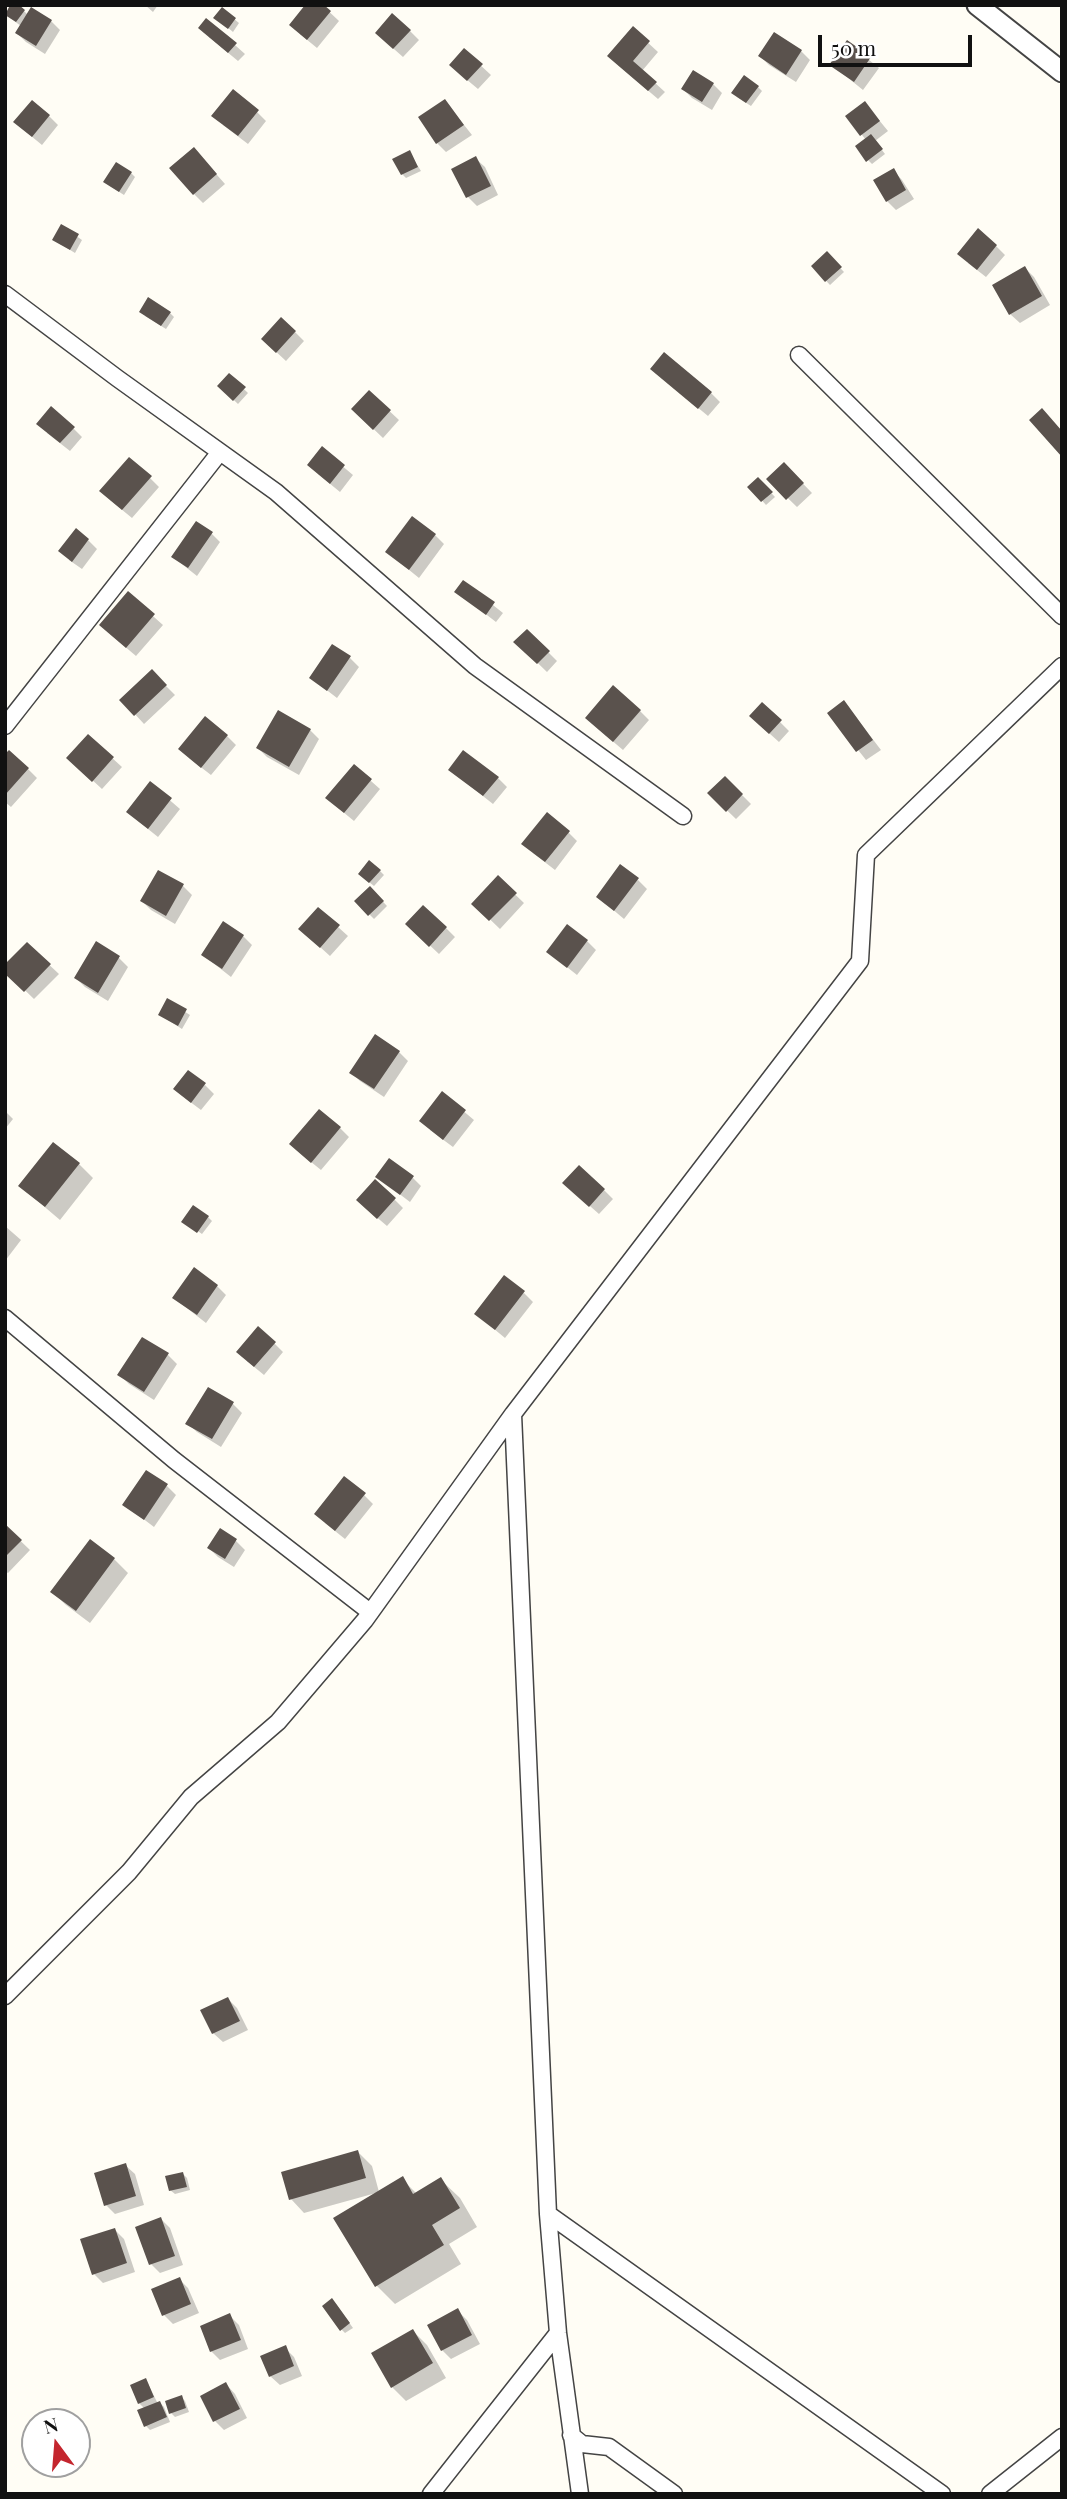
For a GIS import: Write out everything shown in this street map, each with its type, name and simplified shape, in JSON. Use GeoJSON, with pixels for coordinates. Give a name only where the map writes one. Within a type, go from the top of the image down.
{"type":"FeatureCollection","features":[{"type":"Feature","properties":{"kind":"street"},"geometry":{"type":"LineString","coordinates":[[977,5],[1062,72]]}},
{"type":"Feature","properties":{"kind":"street"},"geometry":{"type":"LineString","coordinates":[[5,294],[276,492],[475,666],[683,816]]}},
{"type":"Feature","properties":{"kind":"street"},"geometry":{"type":"LineString","coordinates":[[799,355],[1062,616]]}},
{"type":"Feature","properties":{"kind":"street"},"geometry":{"type":"LineString","coordinates":[[5,726],[220,452]]}},
{"type":"Feature","properties":{"kind":"street"},"geometry":{"type":"LineString","coordinates":[[5,1996],[129,1872],[191,1797],[278,1722],[370,1612],[513,1414],[860,961],[866,855],[1062,666]]}},
{"type":"Feature","properties":{"kind":"street"},"geometry":{"type":"LineString","coordinates":[[5,1318],[174,1460],[370,1612]]}},
{"type":"Feature","properties":{"kind":"street"},"geometry":{"type":"LineString","coordinates":[[513,1414],[548,2214],[558,2333],[580,2494]]}},
{"type":"Feature","properties":{"kind":"street"},"geometry":{"type":"LineString","coordinates":[[548,2214],[942,2494]]}},
{"type":"Feature","properties":{"kind":"street"},"geometry":{"type":"LineString","coordinates":[[431,2494],[558,2333]]}},
{"type":"Feature","properties":{"kind":"street"},"geometry":{"type":"LineString","coordinates":[[571,2434],[582,2444],[609,2447],[674,2494]]}},
{"type":"Feature","properties":{"kind":"street"},"geometry":{"type":"LineString","coordinates":[[990,2494],[1062,2437]]}},
{"type":"Feature","properties":{"kind":"building"},"geometry":{"type":"Polygon","coordinates":[[[10,5],[19,5],[25,10],[16,22],[5,15],[10,5]]]}},
{"type":"Feature","properties":{"kind":"building"},"geometry":{"type":"Polygon","coordinates":[[[305,5],[324,5],[331,11],[307,40],[289,25],[305,5]]]}},
{"type":"Feature","properties":{"kind":"building"},"geometry":{"type":"Polygon","coordinates":[[[31,7],[52,20],[36,46],[15,33],[31,7]]]}},
{"type":"Feature","properties":{"kind":"building"},"geometry":{"type":"Polygon","coordinates":[[[222,7],[236,18],[228,29],[213,18],[222,7]]]}},
{"type":"Feature","properties":{"kind":"building"},"geometry":{"type":"Polygon","coordinates":[[[392,13],[411,30],[393,49],[375,33],[392,13]]]}},
{"type":"Feature","properties":{"kind":"building"},"geometry":{"type":"Polygon","coordinates":[[[206,18],[237,43],[228,53],[198,28],[206,18]]]}},
{"type":"Feature","properties":{"kind":"building"},"geometry":{"type":"Polygon","coordinates":[[[633,26],[650,41],[633,61],[657,82],[648,91],[607,56],[633,26]]]}},
{"type":"Feature","properties":{"kind":"building"},"geometry":{"type":"Polygon","coordinates":[[[774,32],[802,50],[786,75],[758,56],[774,32]]]}},
{"type":"Feature","properties":{"kind":"building"},"geometry":{"type":"Polygon","coordinates":[[[847,40],[871,57],[854,82],[829,65],[847,40]]]}},
{"type":"Feature","properties":{"kind":"building"},"geometry":{"type":"Polygon","coordinates":[[[464,48],[483,64],[467,81],[449,65],[464,48]]]}},
{"type":"Feature","properties":{"kind":"building"},"geometry":{"type":"Polygon","coordinates":[[[693,70],[714,83],[702,102],[681,89],[693,70]]]}},
{"type":"Feature","properties":{"kind":"building"},"geometry":{"type":"Polygon","coordinates":[[[744,75],[759,86],[746,103],[731,93],[744,75]]]}},
{"type":"Feature","properties":{"kind":"building"},"geometry":{"type":"Polygon","coordinates":[[[233,89],[259,110],[238,136],[211,116],[233,89]]]}},
{"type":"Feature","properties":{"kind":"building"},"geometry":{"type":"Polygon","coordinates":[[[445,99],[464,125],[436,144],[418,117],[445,99]]]}},
{"type":"Feature","properties":{"kind":"building"},"geometry":{"type":"Polygon","coordinates":[[[32,100],[50,115],[32,137],[13,122],[32,100]]]}},
{"type":"Feature","properties":{"kind":"building"},"geometry":{"type":"Polygon","coordinates":[[[865,101],[880,121],[860,136],[845,116],[865,101]]]}},
{"type":"Feature","properties":{"kind":"building"},"geometry":{"type":"Polygon","coordinates":[[[871,134],[883,149],[866,162],[855,146],[871,134]]]}},
{"type":"Feature","properties":{"kind":"building"},"geometry":{"type":"Polygon","coordinates":[[[194,147],[217,174],[193,195],[169,168],[194,147]]]}},
{"type":"Feature","properties":{"kind":"building"},"geometry":{"type":"Polygon","coordinates":[[[410,150],[418,167],[401,175],[392,159],[410,150]]]}},
{"type":"Feature","properties":{"kind":"building"},"geometry":{"type":"Polygon","coordinates":[[[476,156],[491,186],[466,198],[451,169],[476,156]]]}},
{"type":"Feature","properties":{"kind":"building"},"geometry":{"type":"Polygon","coordinates":[[[116,162],[132,172],[119,192],[103,182],[116,162]]]}},
{"type":"Feature","properties":{"kind":"building"},"geometry":{"type":"Polygon","coordinates":[[[894,168],[906,190],[886,202],[873,180],[894,168]]]}},
{"type":"Feature","properties":{"kind":"building"},"geometry":{"type":"Polygon","coordinates":[[[61,224],[79,234],[70,250],[52,240],[61,224]]]}},
{"type":"Feature","properties":{"kind":"building"},"geometry":{"type":"Polygon","coordinates":[[[978,228],[997,245],[977,270],[957,254],[978,228]]]}},
{"type":"Feature","properties":{"kind":"building"},"geometry":{"type":"Polygon","coordinates":[[[827,251],[842,267],[825,282],[811,266],[827,251]]]}},
{"type":"Feature","properties":{"kind":"building"},"geometry":{"type":"Polygon","coordinates":[[[1025,266],[1042,296],[1009,315],[992,285],[1025,266]]]}},
{"type":"Feature","properties":{"kind":"building"},"geometry":{"type":"Polygon","coordinates":[[[148,297],[171,312],[161,326],[139,312],[148,297]]]}},
{"type":"Feature","properties":{"kind":"building"},"geometry":{"type":"Polygon","coordinates":[[[281,317],[296,331],[276,353],[261,339],[281,317]]]}},
{"type":"Feature","properties":{"kind":"building"},"geometry":{"type":"Polygon","coordinates":[[[664,352],[712,392],[698,409],[650,369],[664,352]]]}},
{"type":"Feature","properties":{"kind":"building"},"geometry":{"type":"Polygon","coordinates":[[[229,373],[246,387],[233,401],[217,386],[229,373]]]}},
{"type":"Feature","properties":{"kind":"building"},"geometry":{"type":"Polygon","coordinates":[[[369,390],[391,410],[373,430],[351,409],[369,390]]]}},
{"type":"Feature","properties":{"kind":"building"},"geometry":{"type":"Polygon","coordinates":[[[51,406],[75,427],[60,443],[36,424],[51,406]]]}},
{"type":"Feature","properties":{"kind":"building"},"geometry":{"type":"Polygon","coordinates":[[[1042,408],[1062,431],[1062,457],[1029,420],[1042,408]]]}},
{"type":"Feature","properties":{"kind":"building"},"geometry":{"type":"Polygon","coordinates":[[[322,446],[345,465],[330,484],[307,465],[322,446]]]}},
{"type":"Feature","properties":{"kind":"building"},"geometry":{"type":"Polygon","coordinates":[[[129,457],[152,476],[122,510],[99,491],[129,457]]]}},
{"type":"Feature","properties":{"kind":"building"},"geometry":{"type":"Polygon","coordinates":[[[784,462],[804,483],[786,500],[766,479],[784,462]]]}},
{"type":"Feature","properties":{"kind":"building"},"geometry":{"type":"Polygon","coordinates":[[[758,477],[773,492],[761,502],[747,487],[758,477]]]}},
{"type":"Feature","properties":{"kind":"building"},"geometry":{"type":"Polygon","coordinates":[[[412,516],[436,534],[409,570],[385,552],[412,516]]]}},
{"type":"Feature","properties":{"kind":"building"},"geometry":{"type":"Polygon","coordinates":[[[196,521],[213,532],[188,568],[171,557],[196,521]]]}},
{"type":"Feature","properties":{"kind":"building"},"geometry":{"type":"Polygon","coordinates":[[[76,528],[89,539],[72,562],[58,551],[76,528]]]}},
{"type":"Feature","properties":{"kind":"building"},"geometry":{"type":"Polygon","coordinates":[[[463,580],[495,602],[486,615],[454,592],[463,580]]]}},
{"type":"Feature","properties":{"kind":"building"},"geometry":{"type":"Polygon","coordinates":[[[128,591],[155,614],[126,648],[99,625],[128,591]]]}},
{"type":"Feature","properties":{"kind":"building"},"geometry":{"type":"Polygon","coordinates":[[[527,629],[550,651],[537,664],[513,642],[527,629]]]}},
{"type":"Feature","properties":{"kind":"building"},"geometry":{"type":"Polygon","coordinates":[[[332,644],[351,656],[327,691],[309,678],[332,644]]]}},
{"type":"Feature","properties":{"kind":"building"},"geometry":{"type":"Polygon","coordinates":[[[152,669],[167,685],[134,716],[119,700],[152,669]]]}},
{"type":"Feature","properties":{"kind":"building"},"geometry":{"type":"Polygon","coordinates":[[[613,685],[641,710],[613,742],[585,718],[613,685]]]}},
{"type":"Feature","properties":{"kind":"building"},"geometry":{"type":"Polygon","coordinates":[[[844,700],[873,740],[856,752],[827,713],[844,700]]]}},
{"type":"Feature","properties":{"kind":"building"},"geometry":{"type":"Polygon","coordinates":[[[762,702],[782,720],[769,734],[749,716],[762,702]]]}},
{"type":"Feature","properties":{"kind":"building"},"geometry":{"type":"Polygon","coordinates":[[[278,710],[311,729],[289,767],[256,748],[278,710]]]}},
{"type":"Feature","properties":{"kind":"building"},"geometry":{"type":"Polygon","coordinates":[[[205,716],[228,735],[201,768],[178,749],[205,716]]]}},
{"type":"Feature","properties":{"kind":"building"},"geometry":{"type":"Polygon","coordinates":[[[88,734],[114,757],[92,782],[66,758],[88,734]]]}},
{"type":"Feature","properties":{"kind":"building"},"geometry":{"type":"Polygon","coordinates":[[[9,750],[29,768],[5,795],[5,754],[9,750]]]}},
{"type":"Feature","properties":{"kind":"building"},"geometry":{"type":"Polygon","coordinates":[[[463,750],[499,777],[483,796],[448,770],[463,750]]]}},
{"type":"Feature","properties":{"kind":"building"},"geometry":{"type":"Polygon","coordinates":[[[354,764],[372,779],[344,813],[325,798],[354,764]]]}},
{"type":"Feature","properties":{"kind":"building"},"geometry":{"type":"Polygon","coordinates":[[[725,776],[743,794],[726,812],[707,793],[725,776]]]}},
{"type":"Feature","properties":{"kind":"building"},"geometry":{"type":"Polygon","coordinates":[[[150,781],[172,798],[148,829],[126,812],[150,781]]]}},
{"type":"Feature","properties":{"kind":"building"},"geometry":{"type":"Polygon","coordinates":[[[547,812],[570,831],[545,862],[521,844],[547,812]]]}},
{"type":"Feature","properties":{"kind":"building"},"geometry":{"type":"Polygon","coordinates":[[[369,860],[381,870],[369,883],[358,874],[369,860]]]}},
{"type":"Feature","properties":{"kind":"building"},"geometry":{"type":"Polygon","coordinates":[[[620,864],[639,878],[614,911],[596,897],[620,864]]]}},
{"type":"Feature","properties":{"kind":"building"},"geometry":{"type":"Polygon","coordinates":[[[158,870],[184,884],[166,916],[140,901],[158,870]]]}},
{"type":"Feature","properties":{"kind":"building"},"geometry":{"type":"Polygon","coordinates":[[[498,875],[517,893],[489,921],[471,904],[498,875]]]}},
{"type":"Feature","properties":{"kind":"building"},"geometry":{"type":"Polygon","coordinates":[[[370,886],[384,901],[368,916],[354,901],[370,886]]]}},
{"type":"Feature","properties":{"kind":"building"},"geometry":{"type":"Polygon","coordinates":[[[423,905],[447,927],[429,947],[405,924],[423,905]]]}},
{"type":"Feature","properties":{"kind":"building"},"geometry":{"type":"Polygon","coordinates":[[[318,907],[340,925],[320,948],[298,929],[318,907]]]}},
{"type":"Feature","properties":{"kind":"building"},"geometry":{"type":"Polygon","coordinates":[[[223,921],[244,935],[222,969],[201,955],[223,921]]]}},
{"type":"Feature","properties":{"kind":"building"},"geometry":{"type":"Polygon","coordinates":[[[567,924],[588,940],[567,968],[546,952],[567,924]]]}},
{"type":"Feature","properties":{"kind":"building"},"geometry":{"type":"Polygon","coordinates":[[[96,941],[120,956],[98,993],[74,978],[96,941]]]}},
{"type":"Feature","properties":{"kind":"building"},"geometry":{"type":"Polygon","coordinates":[[[27,942],[51,964],[24,992],[5,974],[5,964],[27,942]]]}},
{"type":"Feature","properties":{"kind":"building"},"geometry":{"type":"Polygon","coordinates":[[[167,998],[187,1009],[178,1026],[158,1015],[167,998]]]}},
{"type":"Feature","properties":{"kind":"building"},"geometry":{"type":"Polygon","coordinates":[[[375,1034],[400,1051],[374,1089],[349,1073],[375,1034]]]}},
{"type":"Feature","properties":{"kind":"building"},"geometry":{"type":"Polygon","coordinates":[[[188,1070],[206,1083],[191,1103],[173,1089],[188,1070]]]}},
{"type":"Feature","properties":{"kind":"building"},"geometry":{"type":"Polygon","coordinates":[[[442,1091],[466,1110],[443,1140],[419,1121],[442,1091]]]}},
{"type":"Feature","properties":{"kind":"building"},"geometry":{"type":"Polygon","coordinates":[[[319,1109],[341,1127],[311,1163],[289,1144],[319,1109]]]}},
{"type":"Feature","properties":{"kind":"building"},"geometry":{"type":"Polygon","coordinates":[[[53,1142],[80,1163],[45,1207],[18,1186],[53,1142]]]}},
{"type":"Feature","properties":{"kind":"building"},"geometry":{"type":"Polygon","coordinates":[[[389,1158],[414,1176],[400,1195],[375,1177],[389,1158]]]}},
{"type":"Feature","properties":{"kind":"building"},"geometry":{"type":"Polygon","coordinates":[[[579,1165],[605,1189],[589,1207],[562,1183],[579,1165]]]}},
{"type":"Feature","properties":{"kind":"building"},"geometry":{"type":"Polygon","coordinates":[[[375,1179],[396,1198],[377,1219],[356,1200],[375,1179]]]}},
{"type":"Feature","properties":{"kind":"building"},"geometry":{"type":"Polygon","coordinates":[[[193,1205],[209,1216],[197,1233],[181,1222],[193,1205]]]}},
{"type":"Feature","properties":{"kind":"building"},"geometry":{"type":"Polygon","coordinates":[[[194,1267],[218,1285],[197,1315],[172,1298],[194,1267]]]}},
{"type":"Feature","properties":{"kind":"building"},"geometry":{"type":"Polygon","coordinates":[[[504,1275],[525,1291],[495,1330],[474,1314],[504,1275]]]}},
{"type":"Feature","properties":{"kind":"building"},"geometry":{"type":"Polygon","coordinates":[[[258,1326],[276,1342],[254,1367],[236,1352],[258,1326]]]}},
{"type":"Feature","properties":{"kind":"building"},"geometry":{"type":"Polygon","coordinates":[[[142,1337],[169,1353],[144,1392],[117,1375],[142,1337]]]}},
{"type":"Feature","properties":{"kind":"building"},"geometry":{"type":"Polygon","coordinates":[[[208,1387],[234,1402],[212,1439],[185,1424],[208,1387]]]}},
{"type":"Feature","properties":{"kind":"building"},"geometry":{"type":"Polygon","coordinates":[[[146,1470],[168,1484],[144,1520],[122,1505],[146,1470]]]}},
{"type":"Feature","properties":{"kind":"building"},"geometry":{"type":"Polygon","coordinates":[[[344,1476],[366,1493],[335,1531],[314,1514],[344,1476]]]}},
{"type":"Feature","properties":{"kind":"building"},"geometry":{"type":"Polygon","coordinates":[[[5,1524],[22,1540],[5,1557],[5,1524]]]}},
{"type":"Feature","properties":{"kind":"building"},"geometry":{"type":"Polygon","coordinates":[[[220,1528],[237,1539],[225,1559],[207,1548],[220,1528]]]}},
{"type":"Feature","properties":{"kind":"building"},"geometry":{"type":"Polygon","coordinates":[[[90,1539],[115,1558],[76,1611],[50,1592],[90,1539]]]}},
{"type":"Feature","properties":{"kind":"building"},"geometry":{"type":"Polygon","coordinates":[[[228,1997],[240,2021],[212,2034],[200,2010],[228,1997]]]}},
{"type":"Feature","properties":{"kind":"building"},"geometry":{"type":"Polygon","coordinates":[[[358,2150],[366,2178],[289,2200],[281,2172],[358,2150]]]}},
{"type":"Feature","properties":{"kind":"building"},"geometry":{"type":"Polygon","coordinates":[[[126,2163],[136,2196],[104,2206],[94,2173],[126,2163]]]}},
{"type":"Feature","properties":{"kind":"building"},"geometry":{"type":"Polygon","coordinates":[[[183,2172],[187,2187],[169,2191],[165,2176],[183,2172]]]}},
{"type":"Feature","properties":{"kind":"building"},"geometry":{"type":"Polygon","coordinates":[[[403,2176],[413,2194],[441,2177],[460,2208],[432,2225],[444,2245],[375,2287],[333,2218],[403,2176]]]}},
{"type":"Feature","properties":{"kind":"building"},"geometry":{"type":"Polygon","coordinates":[[[161,2217],[175,2256],[149,2265],[135,2227],[161,2217]]]}},
{"type":"Feature","properties":{"kind":"building"},"geometry":{"type":"Polygon","coordinates":[[[115,2228],[127,2263],[92,2275],[80,2239],[115,2228]]]}},
{"type":"Feature","properties":{"kind":"building"},"geometry":{"type":"Polygon","coordinates":[[[180,2277],[191,2304],[162,2316],[151,2289],[180,2277]]]}},
{"type":"Feature","properties":{"kind":"building"},"geometry":{"type":"Polygon","coordinates":[[[332,2298],[350,2323],[340,2331],[322,2306],[332,2298]]]}},
{"type":"Feature","properties":{"kind":"building"},"geometry":{"type":"Polygon","coordinates":[[[458,2308],[472,2335],[441,2351],[427,2325],[458,2308]]]}},
{"type":"Feature","properties":{"kind":"building"},"geometry":{"type":"Polygon","coordinates":[[[230,2313],[241,2340],[210,2352],[200,2326],[230,2313]]]}},
{"type":"Feature","properties":{"kind":"building"},"geometry":{"type":"Polygon","coordinates":[[[413,2329],[433,2363],[391,2388],[371,2353],[413,2329]]]}},
{"type":"Feature","properties":{"kind":"building"},"geometry":{"type":"Polygon","coordinates":[[[286,2345],[294,2366],[269,2377],[260,2356],[286,2345]]]}},
{"type":"Feature","properties":{"kind":"building"},"geometry":{"type":"Polygon","coordinates":[[[146,2378],[154,2397],[138,2404],[130,2385],[146,2378]]]}},
{"type":"Feature","properties":{"kind":"building"},"geometry":{"type":"Polygon","coordinates":[[[226,2382],[240,2409],[213,2422],[200,2396],[226,2382]]]}},
{"type":"Feature","properties":{"kind":"building"},"geometry":{"type":"Polygon","coordinates":[[[182,2395],[186,2408],[169,2414],[165,2401],[182,2395]]]}},
{"type":"Feature","properties":{"kind":"building"},"geometry":{"type":"Polygon","coordinates":[[[160,2401],[167,2417],[144,2427],[137,2410],[160,2401]]]}}]}
